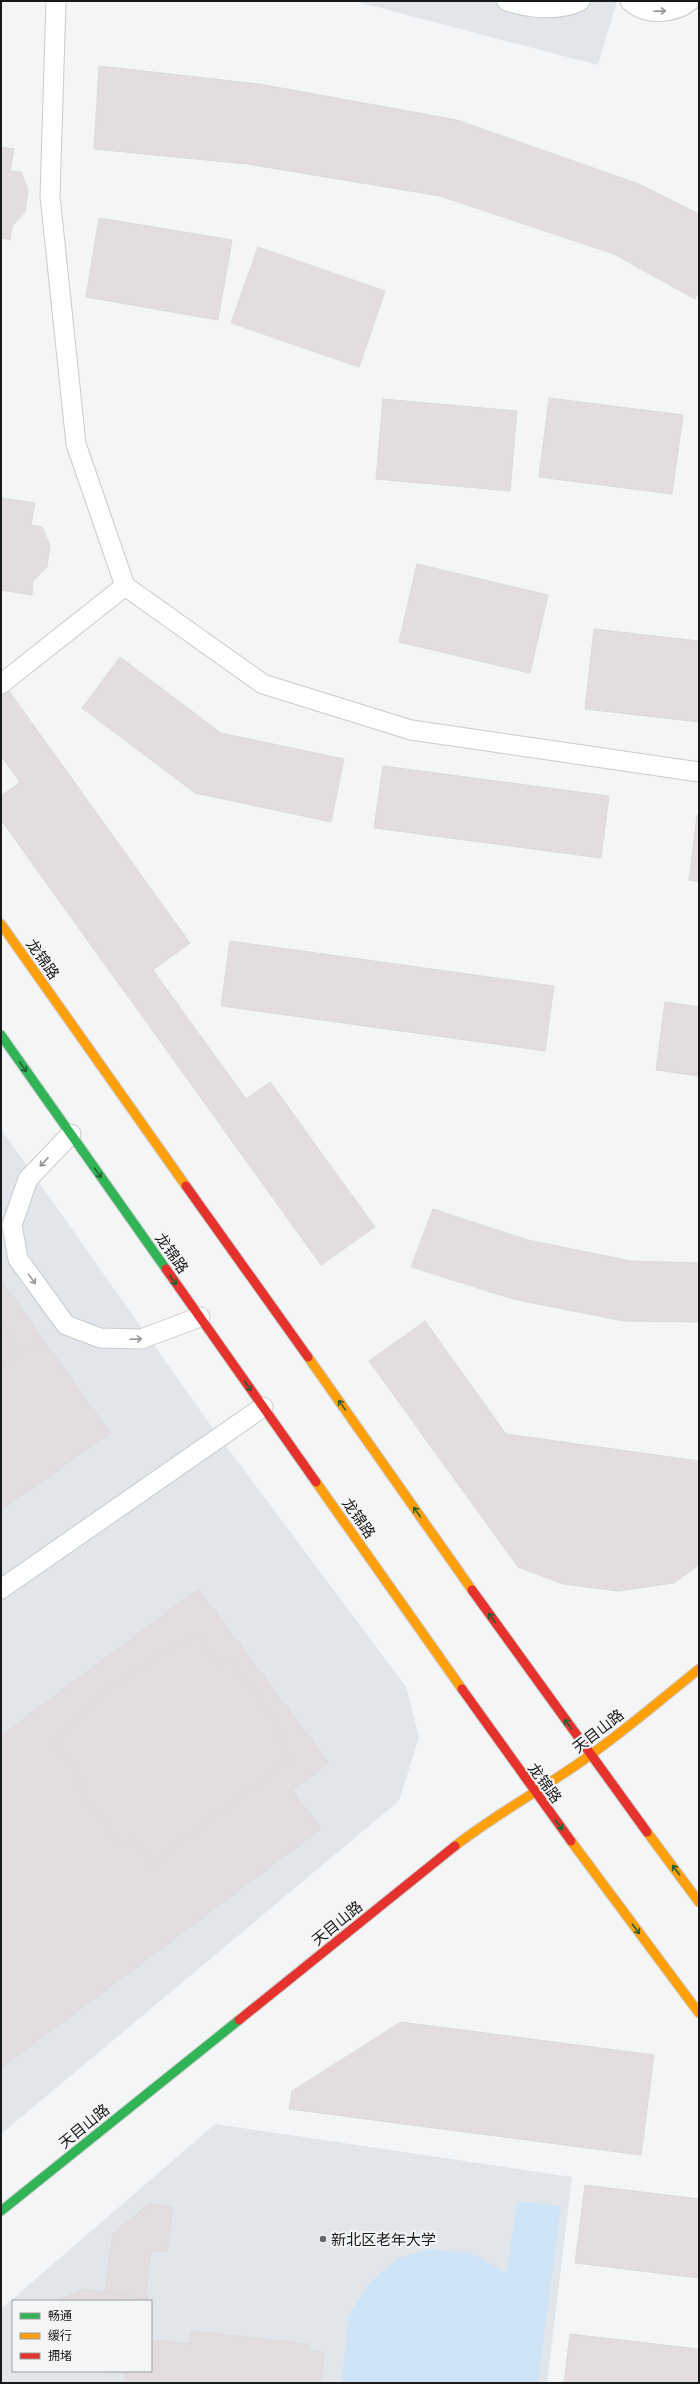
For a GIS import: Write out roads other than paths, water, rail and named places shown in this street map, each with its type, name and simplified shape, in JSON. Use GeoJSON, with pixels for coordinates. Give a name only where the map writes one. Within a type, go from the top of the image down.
{"type":"FeatureCollection","features":[{"type":"Feature","properties":{"kind":"main road","name":"龙锦路"},"geometry":{"type":"LineString","coordinates":[[1,924],[590,1756],[699,1902]]}},
{"type":"Feature","properties":{"kind":"main road","name":"龙锦路"},"geometry":{"type":"LineString","coordinates":[[1,1035],[536,1794],[699,2013]]}},
{"type":"Feature","properties":{"kind":"main road","name":"天目山路"},"geometry":{"type":"LineString","coordinates":[[1,2211],[483,1824],[536,1794],[590,1756],[699,1669]]}},
{"type":"Feature","properties":{"kind":"lane"},"geometry":{"type":"LineString","coordinates":[[56,1],[50,196],[76,444],[126,586],[263,684],[411,730],[699,772]]}},
{"type":"Feature","properties":{"kind":"lane"},"geometry":{"type":"LineString","coordinates":[[507,1],[526,6],[568,7],[580,1]]}},
{"type":"Feature","properties":{"kind":"lane"},"geometry":{"type":"LineString","coordinates":[[630,1],[635,6],[657,12],[681,9],[690,1]]}},
{"type":"Feature","properties":{"kind":"lane"},"geometry":{"type":"LineString","coordinates":[[1,684],[126,586]]}},
{"type":"Feature","properties":{"kind":"lane"},"geometry":{"type":"LineString","coordinates":[[70,1134],[28,1179],[12,1225],[18,1259],[66,1325],[100,1338],[141,1339],[200,1317]]}},
{"type":"Feature","properties":{"kind":"lane"},"geometry":{"type":"LineString","coordinates":[[1,1590],[263,1407]]}},
{"type":"Feature","properties":{"kind":"place","name":"新北区老年大学"},"geometry":{"type":"Point","coordinates":[323,2239]}}]}
